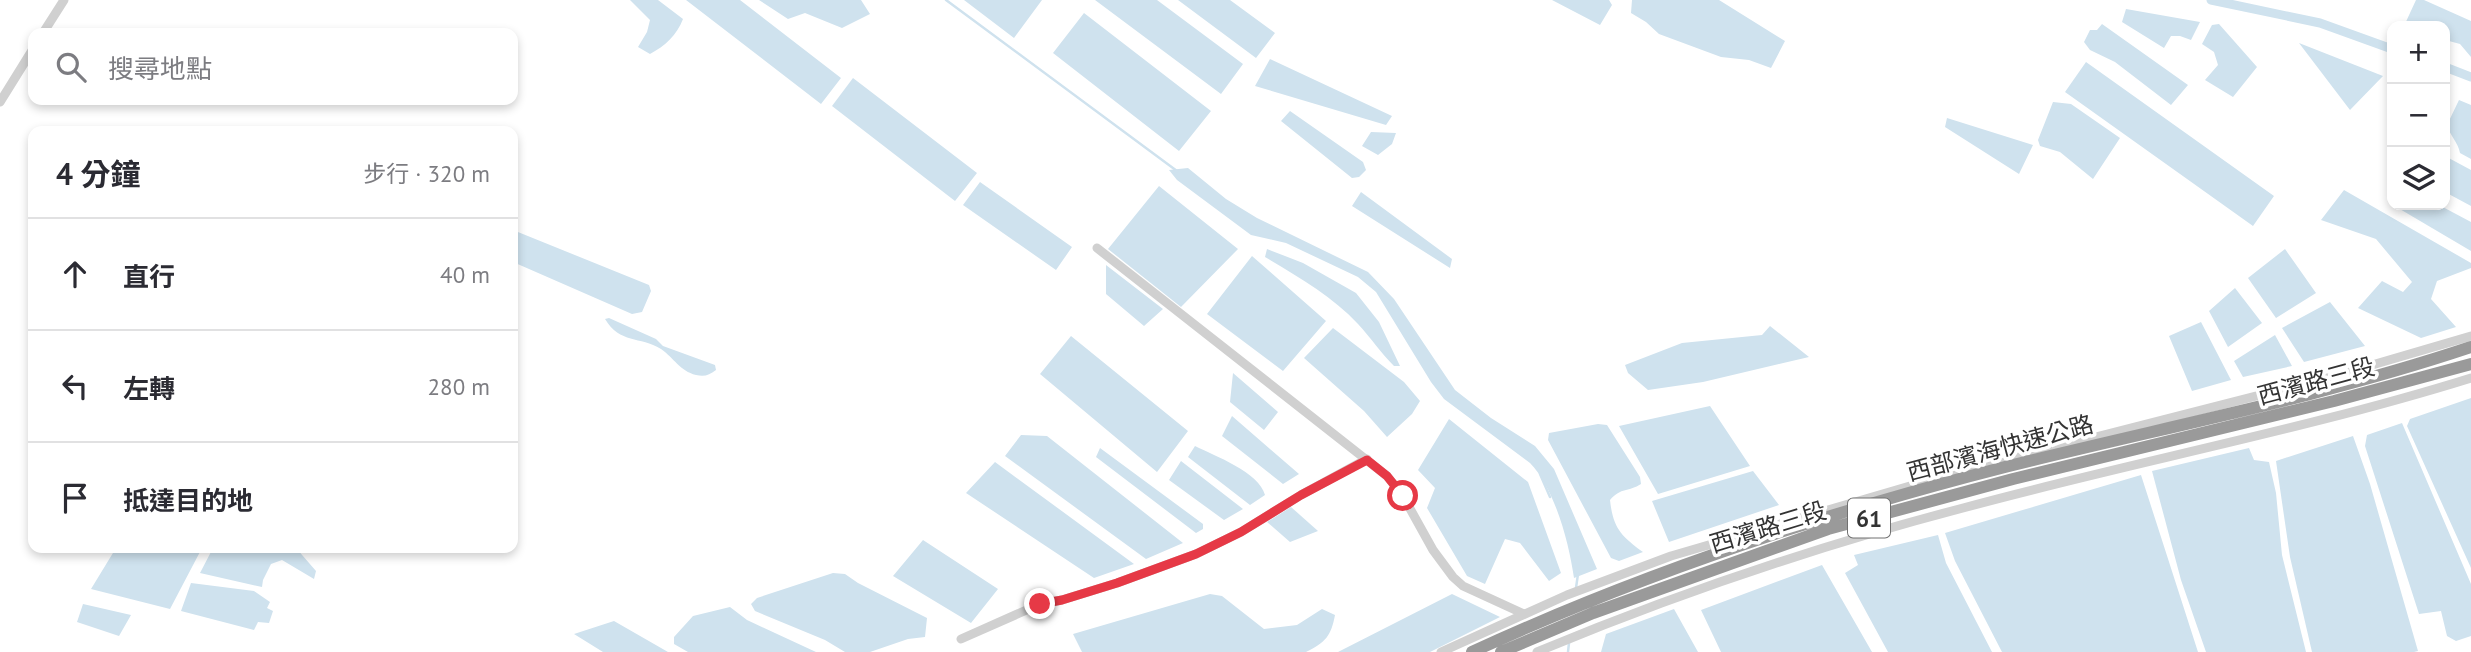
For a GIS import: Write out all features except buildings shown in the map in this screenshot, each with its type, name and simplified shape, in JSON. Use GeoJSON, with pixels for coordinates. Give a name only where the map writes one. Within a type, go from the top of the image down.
{"type":"FeatureCollection","features":[{"type":"Feature","properties":{"kind":"highway","name":"西部濱海快速公路"},"geometry":{"type":"LineString","coordinates":[[1472,652],[1595,599],[1732,548],[1921,490],[2029,461],[2345,385],[2471,347]]}},
{"type":"Feature","properties":{"kind":"highway","name":"西部濱海快速公路"},"geometry":{"type":"LineString","coordinates":[[1501,652],[1563,625],[1828,529],[2013,479],[2334,401],[2471,364]]}},
{"type":"Feature","properties":{"kind":"street"},"geometry":{"type":"LineString","coordinates":[[46,28],[64,0]]}},
{"type":"Feature","properties":{"kind":"street"},"geometry":{"type":"LineString","coordinates":[[0,102],[28,57]]}},
{"type":"Feature","properties":{"kind":"street"},"geometry":{"type":"LineString","coordinates":[[1097,248],[1387,476],[1403,496],[1433,550],[1452,577],[1463,586],[1524,614]]}},
{"type":"Feature","properties":{"kind":"street","name":"西濱路三段"},"geometry":{"type":"LineString","coordinates":[[1441,652],[1567,595],[1671,556],[1951,474],[2331,377],[2471,336]]}},
{"type":"Feature","properties":{"kind":"street","name":"西濱路三段"},"geometry":{"type":"LineString","coordinates":[[1537,652],[1746,572],[1822,547],[1965,507],[2348,414],[2471,378]]}},
{"type":"Feature","properties":{"kind":"street"},"geometry":{"type":"LineString","coordinates":[[961,639],[1040,604],[1117,583],[1196,554],[1241,532],[1301,495],[1367,460]]}},
{"type":"Feature","properties":{"kind":"water"},"geometry":{"type":"Polygon","coordinates":[[[630,0],[658,0],[683,19],[670,40],[650,54],[638,47],[647,32],[650,20],[630,0]]]}},
{"type":"Feature","properties":{"kind":"water"},"geometry":{"type":"Polygon","coordinates":[[[686,0],[740,0],[841,78],[821,104],[686,0]]]}},
{"type":"Feature","properties":{"kind":"water"},"geometry":{"type":"Polygon","coordinates":[[[759,0],[861,0],[870,14],[842,28],[805,13],[788,19],[759,0]]]}},
{"type":"Feature","properties":{"kind":"water"},"geometry":{"type":"Polygon","coordinates":[[[964,0],[1042,0],[1014,38],[964,0]]]}},
{"type":"Feature","properties":{"kind":"water"},"geometry":{"type":"Polygon","coordinates":[[[1095,0],[1157,0],[1243,64],[1221,94],[1095,0]]]}},
{"type":"Feature","properties":{"kind":"water"},"geometry":{"type":"Polygon","coordinates":[[[1178,0],[1230,0],[1275,33],[1256,58],[1178,0]]]}},
{"type":"Feature","properties":{"kind":"water"},"geometry":{"type":"Polygon","coordinates":[[[1552,0],[1609,0],[1612,5],[1600,25],[1552,0]]]}},
{"type":"Feature","properties":{"kind":"water"},"geometry":{"type":"Polygon","coordinates":[[[1632,0],[1719,0],[1785,41],[1771,68],[1749,60],[1721,57],[1659,34],[1631,13],[1632,0]]]}},
{"type":"Feature","properties":{"kind":"water"},"geometry":{"type":"Polygon","coordinates":[[[2416,0],[2424,0],[2471,21],[2471,57],[2460,44],[2450,41],[2450,21],[2406,21],[2416,0]]]}},
{"type":"Feature","properties":{"kind":"water"},"geometry":{"type":"Polygon","coordinates":[[[2126,9],[2200,22],[2191,40],[2171,36],[2164,48],[2122,22],[2126,9]]]}},
{"type":"Feature","properties":{"kind":"water"},"geometry":{"type":"Polygon","coordinates":[[[1084,13],[1211,111],[1179,151],[1053,53],[1084,13]]]}},
{"type":"Feature","properties":{"kind":"water"},"geometry":{"type":"Polygon","coordinates":[[[2102,24],[2188,85],[2171,105],[2115,62],[2090,50],[2084,42],[2090,30],[2097,30],[2102,24]]]}},
{"type":"Feature","properties":{"kind":"water"},"geometry":{"type":"Polygon","coordinates":[[[2219,24],[2257,67],[2233,97],[2205,80],[2218,65],[2214,52],[2202,44],[2212,25],[2219,24]]]}},
{"type":"Feature","properties":{"kind":"water"},"geometry":{"type":"Polygon","coordinates":[[[2299,43],[2383,76],[2350,110],[2299,43]]]}},
{"type":"Feature","properties":{"kind":"water"},"geometry":{"type":"Polygon","coordinates":[[[1270,59],[1392,116],[1386,125],[1255,86],[1270,59]]]}},
{"type":"Feature","properties":{"kind":"water"},"geometry":{"type":"Polygon","coordinates":[[[2086,62],[2274,196],[2253,226],[2065,92],[2086,62]]]}},
{"type":"Feature","properties":{"kind":"water"},"geometry":{"type":"Polygon","coordinates":[[[853,78],[977,173],[955,201],[832,106],[853,78]]]}},
{"type":"Feature","properties":{"kind":"water"},"geometry":{"type":"Polygon","coordinates":[[[2459,100],[2471,105],[2471,159],[2460,153],[2450,132],[2450,119],[2459,100]]]}},
{"type":"Feature","properties":{"kind":"water"},"geometry":{"type":"Polygon","coordinates":[[[2053,102],[2071,104],[2120,138],[2093,179],[2060,152],[2040,146],[2038,140],[2053,102]]]}},
{"type":"Feature","properties":{"kind":"water"},"geometry":{"type":"Polygon","coordinates":[[[1290,111],[1363,162],[1366,170],[1359,177],[1352,178],[1281,121],[1290,111]]]}},
{"type":"Feature","properties":{"kind":"water"},"geometry":{"type":"Polygon","coordinates":[[[1947,118],[2033,145],[2019,174],[1945,127],[1947,118]]]}},
{"type":"Feature","properties":{"kind":"water"},"geometry":{"type":"Polygon","coordinates":[[[1371,132],[1396,133],[1392,144],[1378,155],[1362,146],[1371,132]]]}},
{"type":"Feature","properties":{"kind":"water"},"geometry":{"type":"Polygon","coordinates":[[[2450,159],[2471,170],[2471,206],[2450,195],[2450,159]]]}},
{"type":"Feature","properties":{"kind":"water"},"geometry":{"type":"Polygon","coordinates":[[[1188,168],[1226,199],[1257,218],[1368,272],[1394,299],[1455,390],[1491,418],[1535,446],[1554,469],[1597,569],[1574,578],[1560,517],[1539,474],[1530,463],[1444,399],[1376,292],[1358,277],[1286,243],[1251,235],[1177,180],[1169,170],[1188,168]]]}},
{"type":"Feature","properties":{"kind":"water"},"geometry":{"type":"Polygon","coordinates":[[[980,182],[1072,247],[1056,270],[963,205],[980,182]]]}},
{"type":"Feature","properties":{"kind":"water"},"geometry":{"type":"Polygon","coordinates":[[[1159,186],[1238,249],[1181,307],[1108,249],[1159,186]]]}},
{"type":"Feature","properties":{"kind":"water"},"geometry":{"type":"Polygon","coordinates":[[[2344,190],[2471,263],[2471,268],[2437,281],[2431,299],[2456,327],[2421,338],[2358,308],[2382,281],[2403,292],[2412,282],[2376,239],[2321,220],[2344,190]]]}},
{"type":"Feature","properties":{"kind":"water"},"geometry":{"type":"Polygon","coordinates":[[[1361,192],[1452,259],[1450,268],[1352,206],[1361,192]]]}},
{"type":"Feature","properties":{"kind":"water"},"geometry":{"type":"Polygon","coordinates":[[[2401,210],[2448,210],[2471,222],[2471,251],[2401,210]]]}},
{"type":"Feature","properties":{"kind":"water"},"geometry":{"type":"Polygon","coordinates":[[[518,232],[649,285],[651,291],[642,312],[632,314],[518,264],[518,232]]]}},
{"type":"Feature","properties":{"kind":"water"},"geometry":{"type":"Polygon","coordinates":[[[1267,249],[1303,263],[1356,293],[1379,322],[1400,366],[1394,366],[1358,324],[1337,305],[1265,257],[1267,249]]]}},
{"type":"Feature","properties":{"kind":"water"},"geometry":{"type":"Polygon","coordinates":[[[2285,249],[2316,293],[2276,318],[2248,278],[2285,249]]]}},
{"type":"Feature","properties":{"kind":"water"},"geometry":{"type":"Polygon","coordinates":[[[1252,256],[1326,321],[1283,371],[1207,314],[1252,256]]]}},
{"type":"Feature","properties":{"kind":"water"},"geometry":{"type":"Polygon","coordinates":[[[1106,265],[1163,309],[1144,326],[1106,294],[1106,265]]]}},
{"type":"Feature","properties":{"kind":"water"},"geometry":{"type":"Polygon","coordinates":[[[2235,288],[2262,323],[2228,347],[2209,311],[2235,288]]]}},
{"type":"Feature","properties":{"kind":"water"},"geometry":{"type":"Polygon","coordinates":[[[2330,302],[2365,346],[2304,362],[2282,328],[2330,302]]]}},
{"type":"Feature","properties":{"kind":"water"},"geometry":{"type":"Polygon","coordinates":[[[609,318],[656,339],[663,346],[715,365],[716,370],[704,376],[690,373],[661,349],[617,332],[605,319],[609,318]]]}},
{"type":"Feature","properties":{"kind":"water"},"geometry":{"type":"Polygon","coordinates":[[[2201,322],[2231,380],[2192,391],[2169,336],[2201,322]]]}},
{"type":"Feature","properties":{"kind":"water"},"geometry":{"type":"Polygon","coordinates":[[[1770,326],[1809,357],[1703,382],[1648,390],[1628,373],[1625,365],[1682,343],[1762,335],[1770,326]]]}},
{"type":"Feature","properties":{"kind":"water"},"geometry":{"type":"Polygon","coordinates":[[[1333,328],[1404,382],[1420,401],[1412,414],[1387,437],[1364,411],[1304,358],[1333,328]]]}},
{"type":"Feature","properties":{"kind":"water"},"geometry":{"type":"Polygon","coordinates":[[[2275,335],[2292,366],[2243,377],[2234,361],[2275,335]]]}},
{"type":"Feature","properties":{"kind":"water"},"geometry":{"type":"Polygon","coordinates":[[[1071,336],[1188,431],[1157,472],[1040,374],[1071,336]]]}},
{"type":"Feature","properties":{"kind":"water"},"geometry":{"type":"Polygon","coordinates":[[[1233,373],[1278,412],[1264,430],[1230,402],[1233,373]]]}},
{"type":"Feature","properties":{"kind":"water"},"geometry":{"type":"Polygon","coordinates":[[[2471,398],[2471,568],[2407,426],[2410,419],[2471,398]]]}},
{"type":"Feature","properties":{"kind":"water"},"geometry":{"type":"Polygon","coordinates":[[[1710,406],[1750,466],[1658,494],[1619,426],[1710,406]]]}},
{"type":"Feature","properties":{"kind":"water"},"geometry":{"type":"Polygon","coordinates":[[[1232,416],[1299,474],[1283,484],[1222,436],[1232,416]]]}},
{"type":"Feature","properties":{"kind":"water"},"geometry":{"type":"Polygon","coordinates":[[[1449,419],[1528,482],[1561,573],[1549,581],[1520,543],[1505,539],[1485,584],[1467,576],[1427,508],[1435,488],[1418,470],[1449,419]]]}},
{"type":"Feature","properties":{"kind":"water"},"geometry":{"type":"Polygon","coordinates":[[[2402,423],[2471,584],[2471,636],[2456,641],[2447,636],[2441,611],[2419,614],[2365,446],[2367,435],[2402,423]]]}},
{"type":"Feature","properties":{"kind":"water"},"geometry":{"type":"Polygon","coordinates":[[[1598,424],[1607,425],[1640,477],[1641,484],[1618,493],[1610,500],[1613,518],[1619,530],[1643,552],[1619,561],[1611,558],[1548,440],[1549,433],[1598,424]]]}},
{"type":"Feature","properties":{"kind":"water"},"geometry":{"type":"Polygon","coordinates":[[[1021,435],[1047,436],[1183,543],[1146,559],[1005,456],[1021,435]]]}},
{"type":"Feature","properties":{"kind":"water"},"geometry":{"type":"Polygon","coordinates":[[[2353,436],[2370,484],[2418,651],[2312,652],[2290,557],[2276,461],[2353,436]]]}},
{"type":"Feature","properties":{"kind":"water"},"geometry":{"type":"Polygon","coordinates":[[[1195,446],[1245,472],[1261,487],[1265,495],[1250,505],[1188,457],[1195,446]]]}},
{"type":"Feature","properties":{"kind":"water"},"geometry":{"type":"Polygon","coordinates":[[[1100,448],[1203,524],[1203,529],[1196,533],[1096,457],[1100,448]]]}},
{"type":"Feature","properties":{"kind":"water"},"geometry":{"type":"Polygon","coordinates":[[[2249,448],[2254,460],[2269,462],[2276,493],[2282,555],[2306,652],[2206,652],[2181,580],[2152,471],[2249,448]]]}},
{"type":"Feature","properties":{"kind":"water"},"geometry":{"type":"Polygon","coordinates":[[[1181,461],[1243,509],[1224,520],[1169,480],[1181,461]]]}},
{"type":"Feature","properties":{"kind":"water"},"geometry":{"type":"Polygon","coordinates":[[[995,462],[1134,564],[1094,578],[966,493],[995,462]]]}},
{"type":"Feature","properties":{"kind":"water"},"geometry":{"type":"Polygon","coordinates":[[[1753,471],[1779,505],[1669,542],[1652,501],[1753,471]]]}},
{"type":"Feature","properties":{"kind":"water"},"geometry":{"type":"Polygon","coordinates":[[[2141,475],[2198,652],[2002,652],[1955,561],[1945,533],[2141,475]]]}},
{"type":"Feature","properties":{"kind":"water"},"geometry":{"type":"Polygon","coordinates":[[[1291,507],[1318,531],[1290,542],[1267,522],[1291,507]]]}},
{"type":"Feature","properties":{"kind":"water"},"geometry":{"type":"Polygon","coordinates":[[[1938,535],[1946,563],[1992,652],[1888,652],[1845,573],[1858,565],[1854,555],[1938,535]]]}},
{"type":"Feature","properties":{"kind":"water"},"geometry":{"type":"Polygon","coordinates":[[[923,540],[998,589],[971,623],[893,576],[923,540]]]}},
{"type":"Feature","properties":{"kind":"water"},"geometry":{"type":"Polygon","coordinates":[[[113,553],[199,553],[170,609],[91,589],[113,553]]]}},
{"type":"Feature","properties":{"kind":"water"},"geometry":{"type":"Polygon","coordinates":[[[210,553],[300,553],[316,571],[314,579],[282,560],[271,564],[262,587],[200,573],[210,553]]]}},
{"type":"Feature","properties":{"kind":"water"},"geometry":{"type":"Polygon","coordinates":[[[1822,565],[1872,652],[1721,652],[1701,610],[1822,565]]]}},
{"type":"Feature","properties":{"kind":"water"},"geometry":{"type":"Polygon","coordinates":[[[833,573],[845,574],[927,618],[925,637],[908,639],[870,652],[845,652],[825,640],[755,611],[751,604],[757,598],[833,573]]]}},
{"type":"Feature","properties":{"kind":"water"},"geometry":{"type":"Polygon","coordinates":[[[191,583],[254,591],[270,602],[267,608],[273,611],[269,623],[258,622],[254,630],[181,611],[191,583]]]}},
{"type":"Feature","properties":{"kind":"water"},"geometry":{"type":"Polygon","coordinates":[[[1210,594],[1222,596],[1264,629],[1297,625],[1322,609],[1335,615],[1326,638],[1306,652],[1082,652],[1073,634],[1210,594]]]}},
{"type":"Feature","properties":{"kind":"water"},"geometry":{"type":"Polygon","coordinates":[[[1452,594],[1500,617],[1430,652],[1338,652],[1452,594]]]}},
{"type":"Feature","properties":{"kind":"water"},"geometry":{"type":"Polygon","coordinates":[[[83,604],[131,615],[119,636],[77,622],[83,604]]]}},
{"type":"Feature","properties":{"kind":"water"},"geometry":{"type":"Polygon","coordinates":[[[730,607],[747,620],[816,652],[688,652],[674,644],[674,637],[693,616],[730,607]]]}},
{"type":"Feature","properties":{"kind":"water"},"geometry":{"type":"Polygon","coordinates":[[[1674,609],[1698,652],[1601,652],[1606,634],[1674,609]]]}},
{"type":"Feature","properties":{"kind":"water"},"geometry":{"type":"Polygon","coordinates":[[[614,621],[668,652],[603,652],[574,634],[614,621]]]}},
{"type":"Feature","properties":{"kind":"waterway"},"geometry":{"type":"LineString","coordinates":[[946,0],[1177,171]]}},
{"type":"Feature","properties":{"kind":"waterway"},"geometry":{"type":"LineString","coordinates":[[2211,0],[2320,23],[2387,47]]}},
{"type":"Feature","properties":{"kind":"waterway"},"geometry":{"type":"LineString","coordinates":[[2450,69],[2471,77]]}},
{"type":"Feature","properties":{"kind":"waterway"},"geometry":{"type":"LineString","coordinates":[[1540,474],[1550,497]]}},
{"type":"Feature","properties":{"kind":"waterway"},"geometry":{"type":"LineString","coordinates":[[1576,588],[1578,574]]}},
{"type":"Feature","properties":{"kind":"waterway"},"geometry":{"type":"LineString","coordinates":[[1568,652],[1569,643]]}},
{"type":"Feature","properties":{"kind":"route"},"geometry":{"type":"LineString","coordinates":[[1040,604],[1117,583],[1196,554],[1241,532],[1301,495],[1367,460],[1387,476],[1403,496]]}}]}
